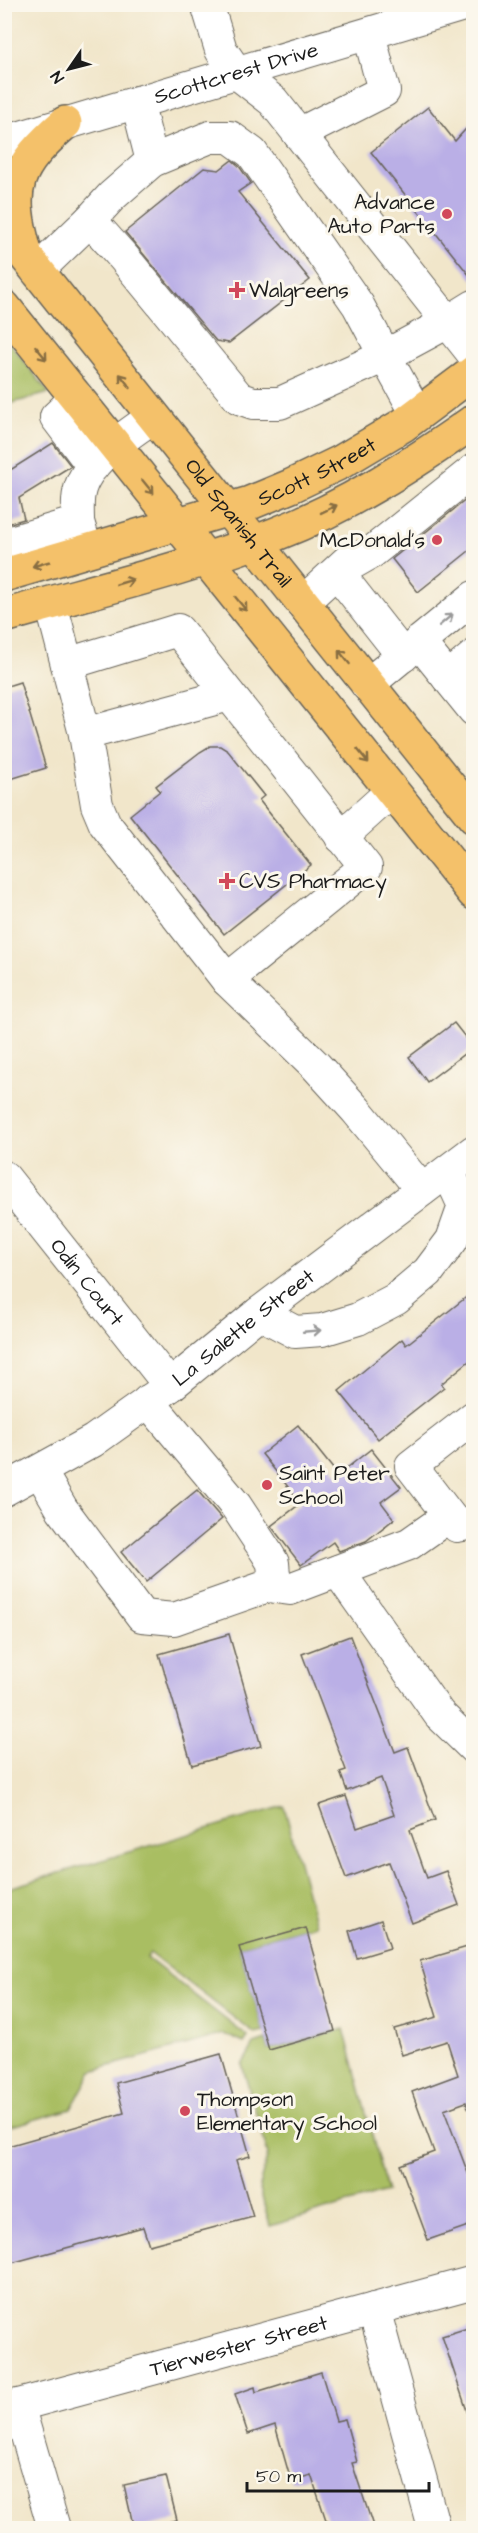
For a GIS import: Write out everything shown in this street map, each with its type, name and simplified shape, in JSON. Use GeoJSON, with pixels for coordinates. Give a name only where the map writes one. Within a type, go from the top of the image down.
{"type":"FeatureCollection","features":[{"type":"Feature","properties":{"kind":"main road"},"geometry":{"type":"LineString","coordinates":[[32,264],[16,218],[16,190],[22,170],[39,147],[65,123]]}},
{"type":"Feature","properties":{"kind":"main road","name":"Old Spanish Trail"},"geometry":{"type":"LineString","coordinates":[[4,229],[226,510],[474,817]]}},
{"type":"Feature","properties":{"kind":"main road"},"geometry":{"type":"LineString","coordinates":[[4,307],[77,397],[104,456],[178,524],[474,893]]}},
{"type":"Feature","properties":{"kind":"main road","name":"Scott Street"},"geometry":{"type":"LineString","coordinates":[[4,575],[82,536],[178,524],[226,510],[291,486],[341,462],[417,414],[474,372]]}},
{"type":"Feature","properties":{"kind":"main road","name":"Scott Street"},"geometry":{"type":"LineString","coordinates":[[4,616],[204,558],[276,534],[369,489],[435,449],[474,421]]}},
{"type":"Feature","properties":{"kind":"main road"},"geometry":{"type":"LineString","coordinates":[[392,791],[425,757]]}},
{"type":"Feature","properties":{"kind":"street"},"geometry":{"type":"LineString","coordinates":[[207,4],[221,50],[237,74],[273,101],[299,134],[461,314],[474,355]]}},
{"type":"Feature","properties":{"kind":"street","name":"Scottcrest Drive"},"geometry":{"type":"LineString","coordinates":[[4,142],[467,4]]}},
{"type":"Feature","properties":{"kind":"street"},"geometry":{"type":"LineString","coordinates":[[299,134],[384,91],[369,34]]}},
{"type":"Feature","properties":{"kind":"street"},"geometry":{"type":"LineString","coordinates":[[137,102],[152,160]]}},
{"type":"Feature","properties":{"kind":"street"},"geometry":{"type":"LineString","coordinates":[[32,264],[90,220],[112,196],[152,160],[210,137],[230,137],[252,153],[358,305],[417,414]]}},
{"type":"Feature","properties":{"kind":"street"},"geometry":{"type":"LineString","coordinates":[[90,220],[239,398],[253,403],[280,403],[385,356],[461,314]]}},
{"type":"Feature","properties":{"kind":"street"},"geometry":{"type":"LineString","coordinates":[[4,544],[82,536],[79,493],[87,472],[153,417]]}},
{"type":"Feature","properties":{"kind":"street"},"geometry":{"type":"LineString","coordinates":[[302,603],[337,572],[374,534],[474,459]]}},
{"type":"Feature","properties":{"kind":"street"},"geometry":{"type":"LineString","coordinates":[[337,572],[372,552],[474,470]]}},
{"type":"Feature","properties":{"kind":"street"},"geometry":{"type":"LineString","coordinates":[[337,572],[411,649],[448,678],[474,710]]}},
{"type":"Feature","properties":{"kind":"street"},"geometry":{"type":"LineString","coordinates":[[367,685],[474,597]]}},
{"type":"Feature","properties":{"kind":"street"},"geometry":{"type":"LineString","coordinates":[[51,603],[85,734],[97,805],[105,824],[227,980],[316,1066],[356,1110],[422,1190]]}},
{"type":"Feature","properties":{"kind":"street"},"geometry":{"type":"LineString","coordinates":[[67,664],[178,630],[366,867],[227,980]]}},
{"type":"Feature","properties":{"kind":"street"},"geometry":{"type":"LineString","coordinates":[[448,678],[474,656]]}},
{"type":"Feature","properties":{"kind":"street"},"geometry":{"type":"LineString","coordinates":[[85,734],[229,695]]}},
{"type":"Feature","properties":{"kind":"street"},"geometry":{"type":"LineString","coordinates":[[341,837],[392,791]]}},
{"type":"Feature","properties":{"kind":"street"},"geometry":{"type":"LineString","coordinates":[[259,1313],[295,1332],[322,1330],[358,1319],[396,1299],[428,1272],[453,1240],[464,1206],[462,1167]]}},
{"type":"Feature","properties":{"kind":"street","name":"La Salette Street"},"geometry":{"type":"LineString","coordinates":[[4,1490],[93,1441],[159,1394],[259,1313],[422,1190],[462,1167]]}},
{"type":"Feature","properties":{"kind":"street","name":"Odin Court"},"geometry":{"type":"LineString","coordinates":[[4,1177],[236,1506],[269,1568]]}},
{"type":"Feature","properties":{"kind":"street"},"geometry":{"type":"LineString","coordinates":[[40,1471],[62,1509],[142,1616],[174,1618],[269,1568],[290,1589],[346,1583],[409,1544],[463,1520],[411,1466],[474,1417]]}},
{"type":"Feature","properties":{"kind":"street"},"geometry":{"type":"LineString","coordinates":[[346,1583],[439,1714],[474,1748]]}},
{"type":"Feature","properties":{"kind":"street","name":"Tierwester Street"},"geometry":{"type":"LineString","coordinates":[[11,2407],[474,2282]]}},
{"type":"Feature","properties":{"kind":"street"},"geometry":{"type":"LineString","coordinates":[[374,2309],[434,2529]]}},
{"type":"Feature","properties":{"kind":"street"},"geometry":{"type":"LineString","coordinates":[[11,2407],[54,2529]]}},
{"type":"Feature","properties":{"kind":"green space"},"geometry":{"type":"Polygon","coordinates":[[[5,337],[49,393],[5,405],[5,337]]]}},
{"type":"Feature","properties":{"kind":"green space"},"geometry":{"type":"Polygon","coordinates":[[[284,1806],[316,1925],[239,1947],[264,2032],[255,2034],[150,1953],[147,1958],[248,2037],[244,2043],[224,2034],[92,2071],[71,2109],[5,2128],[5,1889],[284,1806]]]}},
{"type":"Feature","properties":{"kind":"green space"},"geometry":{"type":"Polygon","coordinates":[[[344,2029],[387,2192],[270,2226],[259,2186],[268,2154],[242,2065],[254,2044],[266,2040],[269,2050],[344,2029]]]}},
{"type":"Feature","properties":{"kind":"building","name":"Advance Auto Parts"},"geometry":{"type":"Polygon","coordinates":[[[428,107],[455,141],[474,120],[474,281],[371,152],[428,107]]]}},
{"type":"Feature","properties":{"kind":"building","name":"Walgreens"},"geometry":{"type":"Polygon","coordinates":[[[232,160],[251,183],[238,192],[310,280],[229,343],[216,341],[125,232],[204,168],[219,170],[232,160]]]}},
{"type":"Feature","properties":{"kind":"building"},"geometry":{"type":"Polygon","coordinates":[[[53,443],[71,466],[19,498],[24,519],[4,525],[4,469],[12,469],[53,443]]]}},
{"type":"Feature","properties":{"kind":"building","name":"McDonald's"},"geometry":{"type":"Polygon","coordinates":[[[472,495],[474,547],[418,592],[392,559],[472,495]]]}},
{"type":"Feature","properties":{"kind":"building"},"geometry":{"type":"Polygon","coordinates":[[[20,682],[46,768],[4,781],[4,687],[20,682]]]}},
{"type":"Feature","properties":{"kind":"building","name":"CVS Pharmacy"},"geometry":{"type":"Polygon","coordinates":[[[210,746],[220,746],[228,751],[264,796],[259,800],[311,865],[224,934],[130,815],[160,791],[156,786],[210,746]]]}},
{"type":"Feature","properties":{"kind":"building"},"geometry":{"type":"Polygon","coordinates":[[[454,1023],[473,1047],[427,1082],[409,1057],[454,1023]]]}},
{"type":"Feature","properties":{"kind":"building"},"geometry":{"type":"Polygon","coordinates":[[[474,1291],[474,1357],[441,1384],[444,1387],[378,1439],[339,1391],[402,1339],[406,1345],[474,1291]]]}},
{"type":"Feature","properties":{"kind":"building"},"geometry":{"type":"Polygon","coordinates":[[[298,1425],[338,1475],[371,1449],[401,1487],[381,1502],[394,1519],[366,1541],[339,1551],[333,1542],[301,1565],[271,1526],[301,1503],[262,1454],[298,1425]]]}},
{"type":"Feature","properties":{"kind":"building"},"geometry":{"type":"Polygon","coordinates":[[[197,1490],[222,1519],[146,1582],[121,1552],[197,1490]]]}},
{"type":"Feature","properties":{"kind":"building"},"geometry":{"type":"Polygon","coordinates":[[[229,1634],[261,1746],[192,1765],[159,1654],[229,1634]]]}},
{"type":"Feature","properties":{"kind":"building"},"geometry":{"type":"Polygon","coordinates":[[[350,1636],[395,1752],[408,1747],[435,1820],[410,1830],[427,1878],[446,1871],[459,1905],[412,1923],[389,1862],[346,1878],[319,1805],[346,1796],[357,1828],[394,1815],[381,1778],[347,1791],[340,1772],[346,1770],[302,1654],[350,1636]]]}},
{"type":"Feature","properties":{"kind":"building"},"geometry":{"type":"Polygon","coordinates":[[[381,1920],[390,1948],[357,1958],[349,1931],[381,1920]]]}},
{"type":"Feature","properties":{"kind":"building"},"geometry":{"type":"Polygon","coordinates":[[[306,1928],[335,2031],[269,2050],[239,1947],[306,1928]]]}},
{"type":"Feature","properties":{"kind":"building"},"geometry":{"type":"Polygon","coordinates":[[[474,1945],[474,2110],[469,2111],[466,2102],[444,2110],[474,2189],[474,2224],[428,2240],[400,2165],[434,2152],[412,2092],[458,2075],[447,2041],[402,2055],[394,2029],[437,2017],[420,1961],[474,1945]]]}},
{"type":"Feature","properties":{"kind":"building"},"geometry":{"type":"Polygon","coordinates":[[[221,2054],[250,2156],[236,2160],[253,2217],[149,2245],[143,2227],[4,2265],[4,2147],[124,2113],[116,2083],[221,2054]]]}},
{"type":"Feature","properties":{"kind":"building"},"geometry":{"type":"Polygon","coordinates":[[[474,2326],[474,2420],[470,2420],[442,2336],[474,2326]]]}},
{"type":"Feature","properties":{"kind":"building"},"geometry":{"type":"Polygon","coordinates":[[[321,2372],[336,2421],[345,2419],[357,2462],[352,2463],[374,2529],[329,2529],[311,2475],[291,2481],[275,2425],[248,2434],[235,2394],[255,2387],[256,2392],[321,2372]]]}},
{"type":"Feature","properties":{"kind":"building"},"geometry":{"type":"Polygon","coordinates":[[[166,2476],[177,2520],[134,2529],[124,2485],[166,2476]]]}},
{"type":"Feature","properties":{"kind":"place","name":"Advance Auto Parts"},"geometry":{"type":"Point","coordinates":[447,214]}},
{"type":"Feature","properties":{"kind":"place","name":"Walgreens"},"geometry":{"type":"Point","coordinates":[237,290]}},
{"type":"Feature","properties":{"kind":"place","name":"McDonald's"},"geometry":{"type":"Point","coordinates":[437,540]}},
{"type":"Feature","properties":{"kind":"place","name":"CVS Pharmacy"},"geometry":{"type":"Point","coordinates":[227,881]}},
{"type":"Feature","properties":{"kind":"place","name":"Saint Peter School"},"geometry":{"type":"Point","coordinates":[267,1485]}},
{"type":"Feature","properties":{"kind":"place","name":"Thompson Elementary School"},"geometry":{"type":"Point","coordinates":[185,2111]}}]}
